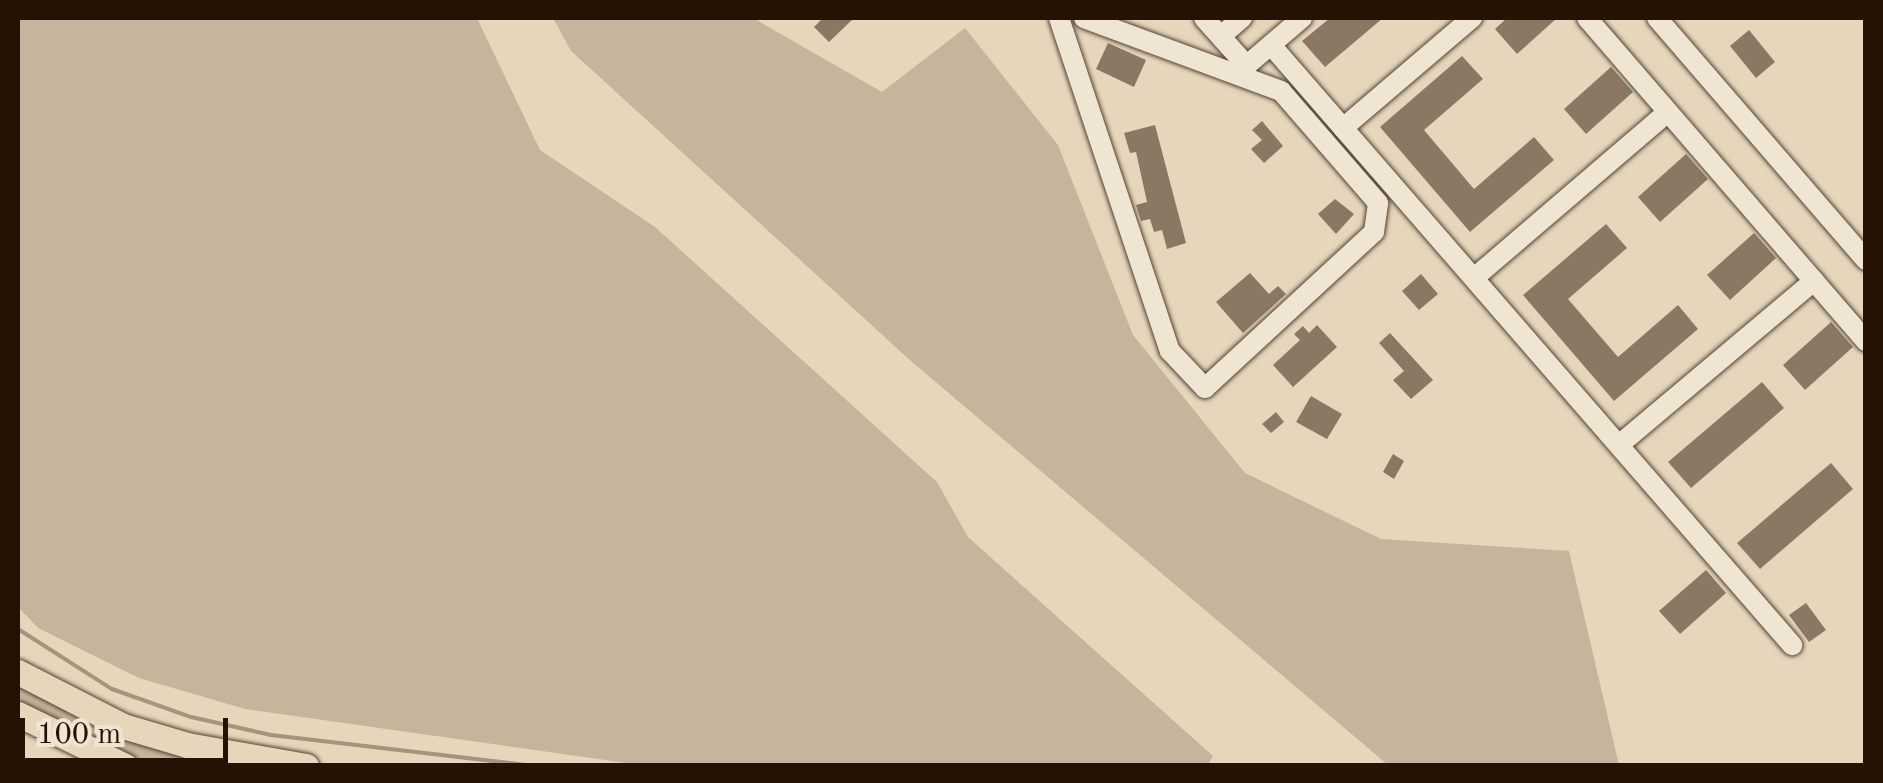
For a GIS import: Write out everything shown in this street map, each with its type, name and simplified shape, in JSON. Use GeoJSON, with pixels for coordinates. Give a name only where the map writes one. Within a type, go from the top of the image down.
{"type":"FeatureCollection","features":[{"type":"Feature","properties":{"kind":"main road"},"geometry":{"type":"LineString","coordinates":[[18,672],[123,726],[187,746],[306,766]]}},
{"type":"Feature","properties":{"kind":"main road"},"geometry":{"type":"LineString","coordinates":[[18,714],[126,766]]}},
{"type":"Feature","properties":{"kind":"street"},"geometry":{"type":"LineString","coordinates":[[1059,18],[1170,350],[1205,388],[1374,232],[1381,214],[1281,91],[1242,69],[1084,18]]}},
{"type":"Feature","properties":{"kind":"street"},"geometry":{"type":"LineString","coordinates":[[1204,18],[1242,69]]}},
{"type":"Feature","properties":{"kind":"street"},"geometry":{"type":"LineString","coordinates":[[1221,36],[1242,18]]}},
{"type":"Feature","properties":{"kind":"street"},"geometry":{"type":"LineString","coordinates":[[1242,69],[1302,18]]}},
{"type":"Feature","properties":{"kind":"street"},"geometry":{"type":"LineString","coordinates":[[1342,128],[1472,18]]}},
{"type":"Feature","properties":{"kind":"street"},"geometry":{"type":"LineString","coordinates":[[1586,18],[1866,341]]}},
{"type":"Feature","properties":{"kind":"street"},"geometry":{"type":"LineString","coordinates":[[1656,18],[1866,260]]}},
{"type":"Feature","properties":{"kind":"street"},"geometry":{"type":"LineString","coordinates":[[1270,44],[1792,645]]}},
{"type":"Feature","properties":{"kind":"street"},"geometry":{"type":"LineString","coordinates":[[1474,278],[1668,112]]}},
{"type":"Feature","properties":{"kind":"street"},"geometry":{"type":"LineString","coordinates":[[1619,446],[1814,281]]}},
{"type":"Feature","properties":{"kind":"shaded area"},"geometry":{"type":"Polygon","coordinates":[[[18,18],[477,18],[540,150],[655,227],[937,482],[968,537],[1213,756],[1208,765],[640,765],[245,709],[139,678],[38,628],[18,607],[18,18]]]}},
{"type":"Feature","properties":{"kind":"shaded area"},"geometry":{"type":"Polygon","coordinates":[[[553,18],[753,18],[882,92],[965,28],[1058,145],[1133,335],[1245,473],[1381,539],[1569,551],[1619,765],[1388,765],[912,362],[571,51],[553,18]]]}},
{"type":"Feature","properties":{"kind":"shaded area"},"geometry":{"type":"Polygon","coordinates":[[[18,685],[123,738],[235,765],[162,765],[117,752],[18,702],[18,685]]]}},
{"type":"Feature","properties":{"kind":"building"},"geometry":{"type":"Polygon","coordinates":[[[823,18],[854,18],[829,42],[814,27],[823,18]]]}},
{"type":"Feature","properties":{"kind":"building"},"geometry":{"type":"Polygon","coordinates":[[[1330,18],[1383,18],[1325,67],[1302,41],[1330,18]]]}},
{"type":"Feature","properties":{"kind":"building"},"geometry":{"type":"Polygon","coordinates":[[[1507,18],[1557,18],[1517,54],[1495,29],[1507,18]]]}},
{"type":"Feature","properties":{"kind":"building"},"geometry":{"type":"Polygon","coordinates":[[[1749,30],[1775,62],[1756,78],[1730,46],[1749,30]]]}},
{"type":"Feature","properties":{"kind":"building"},"geometry":{"type":"Polygon","coordinates":[[[1108,43],[1146,60],[1134,87],[1096,69],[1108,43]]]}},
{"type":"Feature","properties":{"kind":"building"},"geometry":{"type":"Polygon","coordinates":[[[1462,56],[1483,79],[1424,130],[1474,189],[1534,137],[1554,160],[1470,232],[1380,127],[1462,56]]]}},
{"type":"Feature","properties":{"kind":"building"},"geometry":{"type":"Polygon","coordinates":[[[1611,67],[1633,92],[1586,134],[1564,109],[1611,67]]]}},
{"type":"Feature","properties":{"kind":"building"},"geometry":{"type":"Polygon","coordinates":[[[1262,121],[1283,146],[1264,163],[1251,149],[1262,140],[1252,130],[1262,121]]]}},
{"type":"Feature","properties":{"kind":"building"},"geometry":{"type":"Polygon","coordinates":[[[1155,125],[1186,243],[1167,249],[1162,230],[1154,232],[1150,219],[1141,221],[1136,205],[1147,202],[1136,152],[1130,153],[1124,133],[1155,125]]]}},
{"type":"Feature","properties":{"kind":"building"},"geometry":{"type":"Polygon","coordinates":[[[1686,154],[1708,179],[1660,222],[1638,197],[1686,154]]]}},
{"type":"Feature","properties":{"kind":"building"},"geometry":{"type":"Polygon","coordinates":[[[1335,199],[1354,214],[1336,234],[1318,214],[1335,199]]]}},
{"type":"Feature","properties":{"kind":"building"},"geometry":{"type":"Polygon","coordinates":[[[1606,224],[1627,248],[1568,299],[1618,357],[1678,305],[1698,329],[1614,401],[1523,295],[1606,224]]]}},
{"type":"Feature","properties":{"kind":"building"},"geometry":{"type":"Polygon","coordinates":[[[1754,233],[1776,258],[1730,300],[1707,275],[1754,233]]]}},
{"type":"Feature","properties":{"kind":"building"},"geometry":{"type":"Polygon","coordinates":[[[1250,273],[1269,294],[1278,286],[1286,294],[1243,333],[1216,302],[1250,273]]]}},
{"type":"Feature","properties":{"kind":"building"},"geometry":{"type":"Polygon","coordinates":[[[1421,274],[1438,294],[1419,310],[1402,291],[1421,274]]]}},
{"type":"Feature","properties":{"kind":"building"},"geometry":{"type":"Polygon","coordinates":[[[1831,322],[1853,347],[1805,390],[1783,365],[1831,322]]]}},
{"type":"Feature","properties":{"kind":"building"},"geometry":{"type":"Polygon","coordinates":[[[1317,325],[1337,347],[1293,387],[1273,365],[1300,340],[1294,334],[1303,326],[1309,333],[1317,325]]]}},
{"type":"Feature","properties":{"kind":"building"},"geometry":{"type":"Polygon","coordinates":[[[1390,333],[1433,380],[1411,399],[1393,380],[1404,371],[1379,343],[1390,333]]]}},
{"type":"Feature","properties":{"kind":"building"},"geometry":{"type":"Polygon","coordinates":[[[1762,382],[1784,408],[1691,488],[1668,462],[1762,382]]]}},
{"type":"Feature","properties":{"kind":"building"},"geometry":{"type":"Polygon","coordinates":[[[1311,396],[1342,414],[1327,439],[1296,422],[1311,396]]]}},
{"type":"Feature","properties":{"kind":"building"},"geometry":{"type":"Polygon","coordinates":[[[1276,412],[1284,422],[1271,433],[1262,424],[1276,412]]]}},
{"type":"Feature","properties":{"kind":"building"},"geometry":{"type":"Polygon","coordinates":[[[1393,454],[1404,461],[1394,479],[1383,472],[1393,454]]]}},
{"type":"Feature","properties":{"kind":"building"},"geometry":{"type":"Polygon","coordinates":[[[1831,463],[1853,489],[1760,569],[1737,543],[1831,463]]]}},
{"type":"Feature","properties":{"kind":"building"},"geometry":{"type":"Polygon","coordinates":[[[1706,570],[1726,593],[1680,634],[1659,611],[1706,570]]]}},
{"type":"Feature","properties":{"kind":"building"},"geometry":{"type":"Polygon","coordinates":[[[1806,603],[1826,630],[1809,642],[1789,615],[1806,603]]]}},
{"type":"Feature","properties":{"kind":"waterway"},"geometry":{"type":"LineString","coordinates":[[18,629],[112,689],[191,717],[271,735],[534,766]]}}]}
